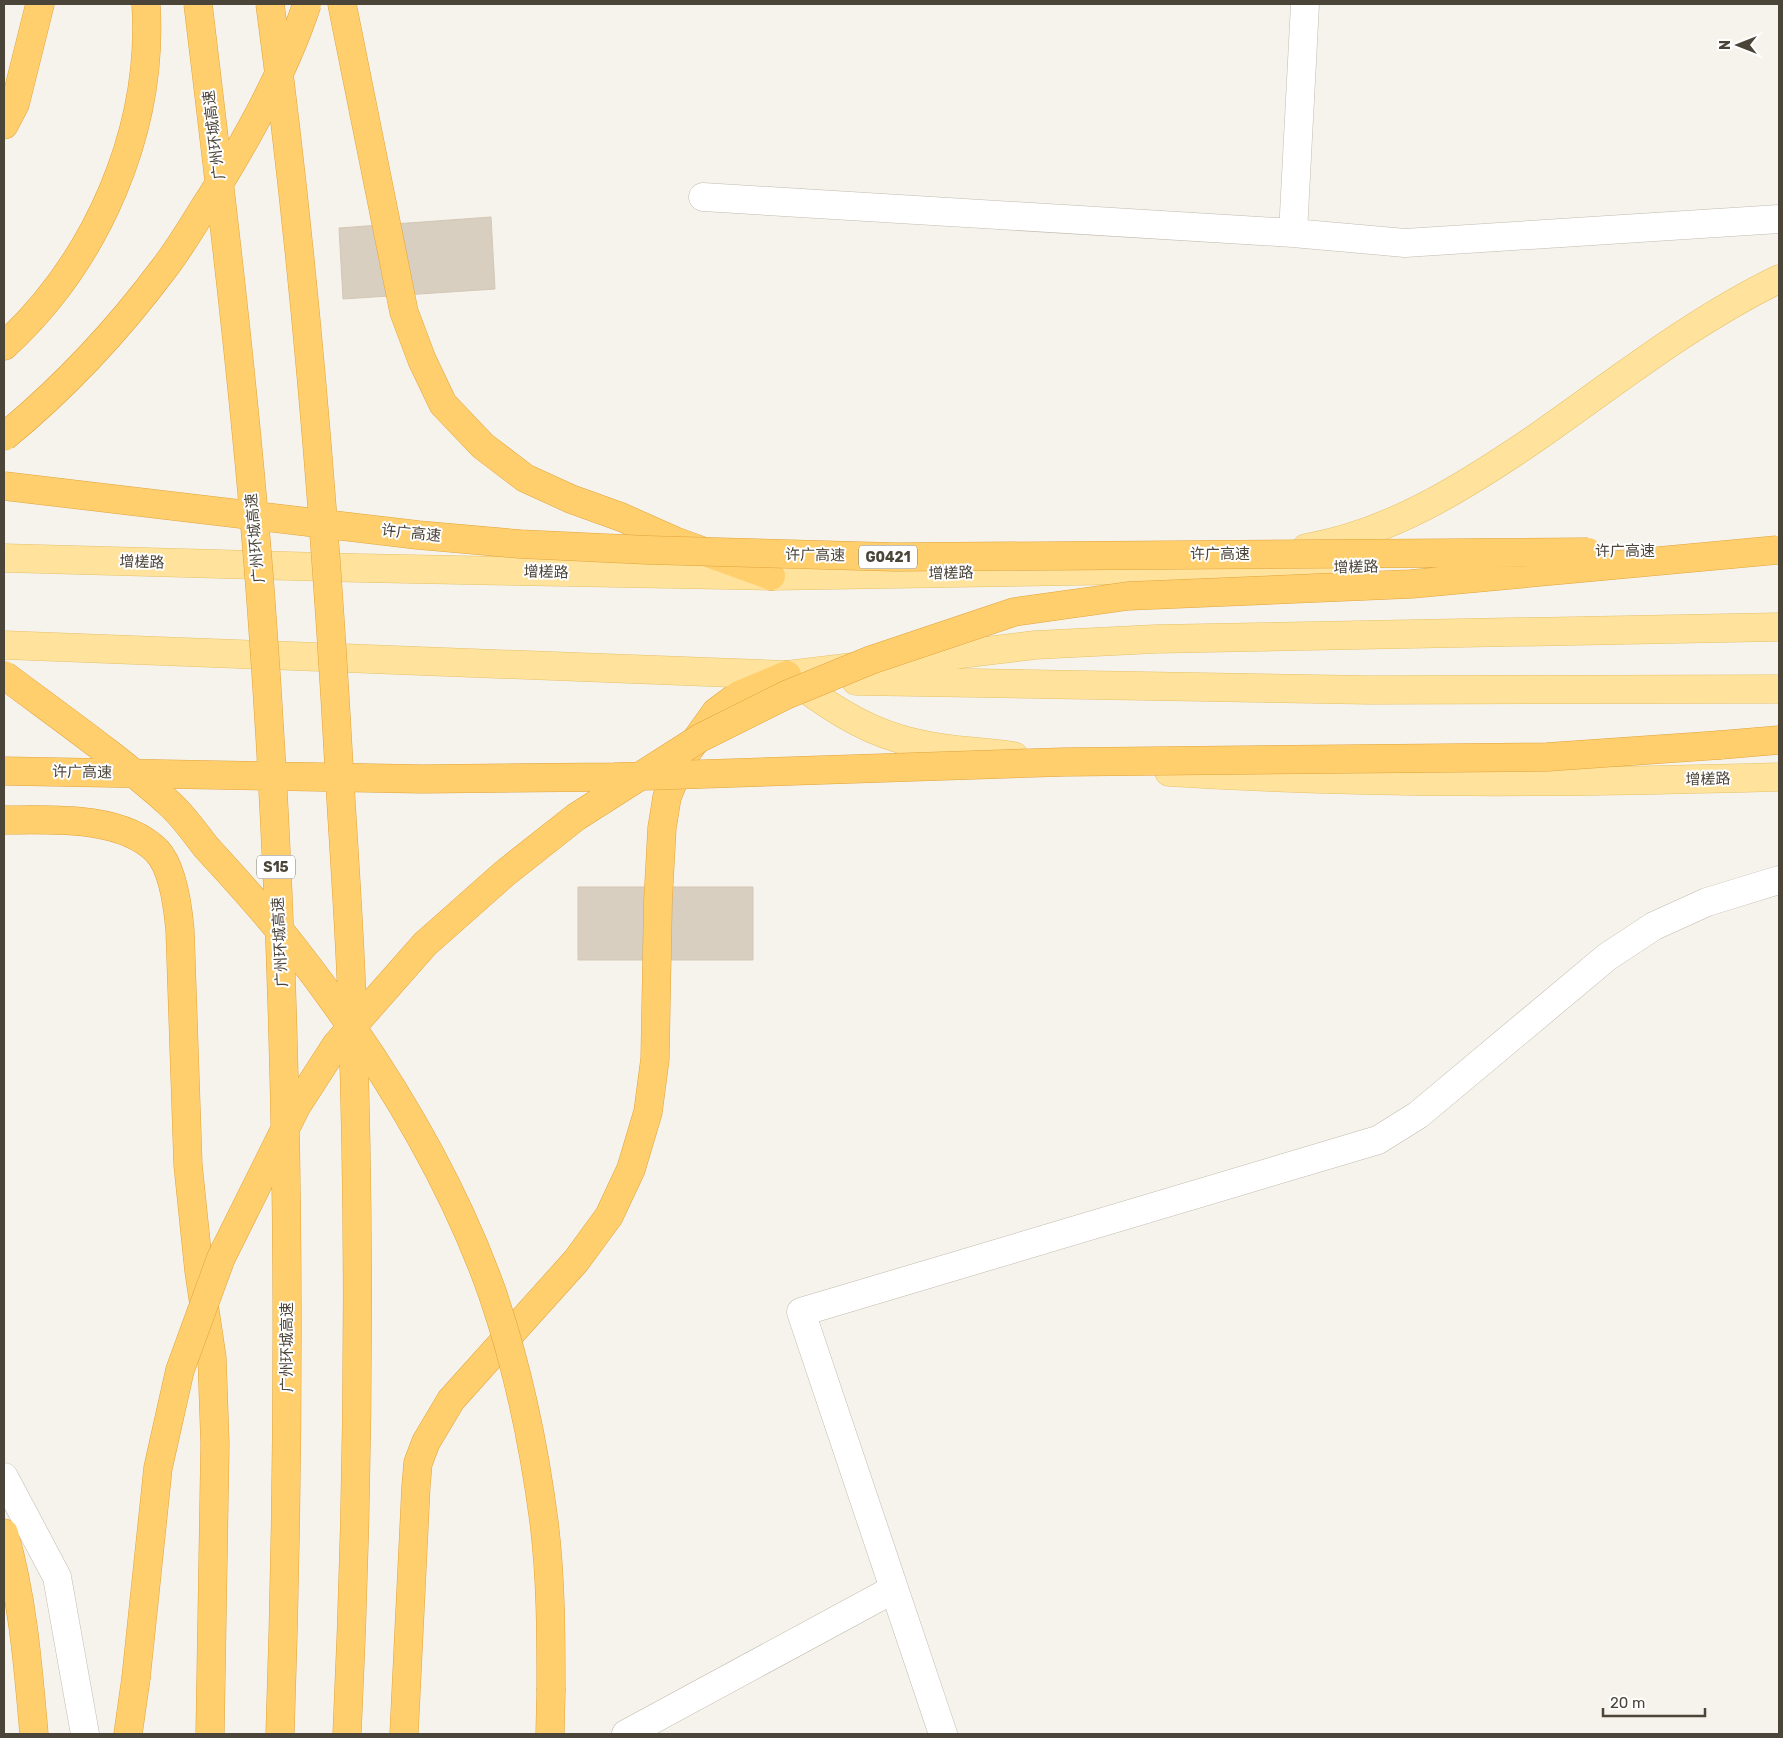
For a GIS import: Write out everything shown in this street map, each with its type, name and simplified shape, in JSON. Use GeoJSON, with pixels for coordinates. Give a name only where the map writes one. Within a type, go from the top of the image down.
{"type":"FeatureCollection","features":[{"type":"Feature","properties":{"kind":"highway"},"geometry":{"type":"LineString","coordinates":[[9,114],[40,4]]}},
{"type":"Feature","properties":{"kind":"highway"},"geometry":{"type":"LineString","coordinates":[[4,346],[54,292],[88,242],[114,187],[134,127],[144,66],[146,4]]}},
{"type":"Feature","properties":{"kind":"highway","name":"广州环城高速"},"geometry":{"type":"LineString","coordinates":[[198,4],[230,272],[257,556],[283,1010],[287,1441],[280,1734]]}},
{"type":"Feature","properties":{"kind":"highway"},"geometry":{"type":"LineString","coordinates":[[270,4],[300,248],[320,455],[351,977],[357,1279],[356,1444],[347,1734]]}},
{"type":"Feature","properties":{"kind":"highway"},"geometry":{"type":"LineString","coordinates":[[4,437],[42,406],[118,328],[167,265],[239,152],[256,120],[307,4]]}},
{"type":"Feature","properties":{"kind":"highway"},"geometry":{"type":"LineString","coordinates":[[342,4],[404,312],[422,360],[443,404],[483,446],[525,478],[571,500],[621,517],[675,541],[771,576]]}},
{"type":"Feature","properties":{"kind":"highway","name":"许广高速"},"geometry":{"type":"LineString","coordinates":[[4,486],[418,535],[520,544],[647,550],[895,557],[1778,554]]}},
{"type":"Feature","properties":{"kind":"highway"},"geometry":{"type":"LineString","coordinates":[[128,1734],[144,1615],[158,1468],[180,1370],[221,1258],[248,1202],[296,1107],[336,1045],[425,944],[504,874],[576,817],[700,738],[786,695],[871,660],[1014,612],[1128,596],[1411,584],[1778,554]]}},
{"type":"Feature","properties":{"kind":"highway"},"geometry":{"type":"LineString","coordinates":[[4,675],[91,740],[172,807],[259,903],[330,994],[386,1076],[428,1148],[459,1212],[492,1292],[515,1372],[533,1457],[544,1523],[551,1604],[550,1734]]}},
{"type":"Feature","properties":{"kind":"highway"},"geometry":{"type":"LineString","coordinates":[[404,1734],[418,1463],[426,1442],[451,1400],[576,1261],[609,1216],[631,1169],[648,1112],[655,1059],[658,901],[662,828],[667,797],[682,758],[716,712],[739,695],[787,675]]}},
{"type":"Feature","properties":{"kind":"highway","name":"许广高速"},"geometry":{"type":"LineString","coordinates":[[4,771],[422,779],[614,777],[1064,762],[1546,757],[1779,740]]}},
{"type":"Feature","properties":{"kind":"highway"},"geometry":{"type":"LineString","coordinates":[[4,820],[90,822],[130,832],[158,851],[172,880],[180,930],[188,1166],[199,1271],[212,1358],[215,1444],[213,1673],[210,1734]]}},
{"type":"Feature","properties":{"kind":"highway"},"geometry":{"type":"LineString","coordinates":[[4,1533],[13,1566],[26,1643],[34,1734]]}},
{"type":"Feature","properties":{"kind":"main road"},"geometry":{"type":"LineString","coordinates":[[1178,569],[1332,543],[1377,529],[1421,510],[1495,466],[1696,327],[1752,292],[1779,278]]}},
{"type":"Feature","properties":{"kind":"main road","name":"增槎路"},"geometry":{"type":"LineString","coordinates":[[4,558],[771,576],[1178,569],[1778,554]]}},
{"type":"Feature","properties":{"kind":"main road"},"geometry":{"type":"LineString","coordinates":[[787,675],[1035,646],[1155,639],[1779,627]]}},
{"type":"Feature","properties":{"kind":"main road"},"geometry":{"type":"LineString","coordinates":[[4,645],[787,675],[816,679],[862,681],[1370,690],[1779,689]]}},
{"type":"Feature","properties":{"kind":"main road"},"geometry":{"type":"LineString","coordinates":[[4,661],[74,647]]}},
{"type":"Feature","properties":{"kind":"main road","name":"增槎路"},"geometry":{"type":"LineString","coordinates":[[787,675],[817,698],[847,716],[900,740],[1139,770],[1290,779],[1580,780],[1779,777]]}},
{"type":"Feature","properties":{"kind":"street"},"geometry":{"type":"LineString","coordinates":[[1293,233],[1305,4]]}},
{"type":"Feature","properties":{"kind":"street"},"geometry":{"type":"LineString","coordinates":[[703,198],[1293,233],[1404,243],[1779,220]]}},
{"type":"Feature","properties":{"kind":"street"},"geometry":{"type":"LineString","coordinates":[[943,1734],[801,1312],[1378,1140],[1418,1115],[1607,958],[1654,926],[1707,902],[1779,880]]}},
{"type":"Feature","properties":{"kind":"street"},"geometry":{"type":"LineString","coordinates":[[4,1477],[57,1577],[86,1734]]}},
{"type":"Feature","properties":{"kind":"street"},"geometry":{"type":"LineString","coordinates":[[626,1734],[894,1589]]}},
{"type":"Feature","properties":{"kind":"building"},"geometry":{"type":"Polygon","coordinates":[[[491,217],[495,289],[343,299],[339,228],[491,217]]]}},
{"type":"Feature","properties":{"kind":"building"},"geometry":{"type":"Polygon","coordinates":[[[578,887],[753,887],[753,960],[578,960],[578,887]]]}}]}
